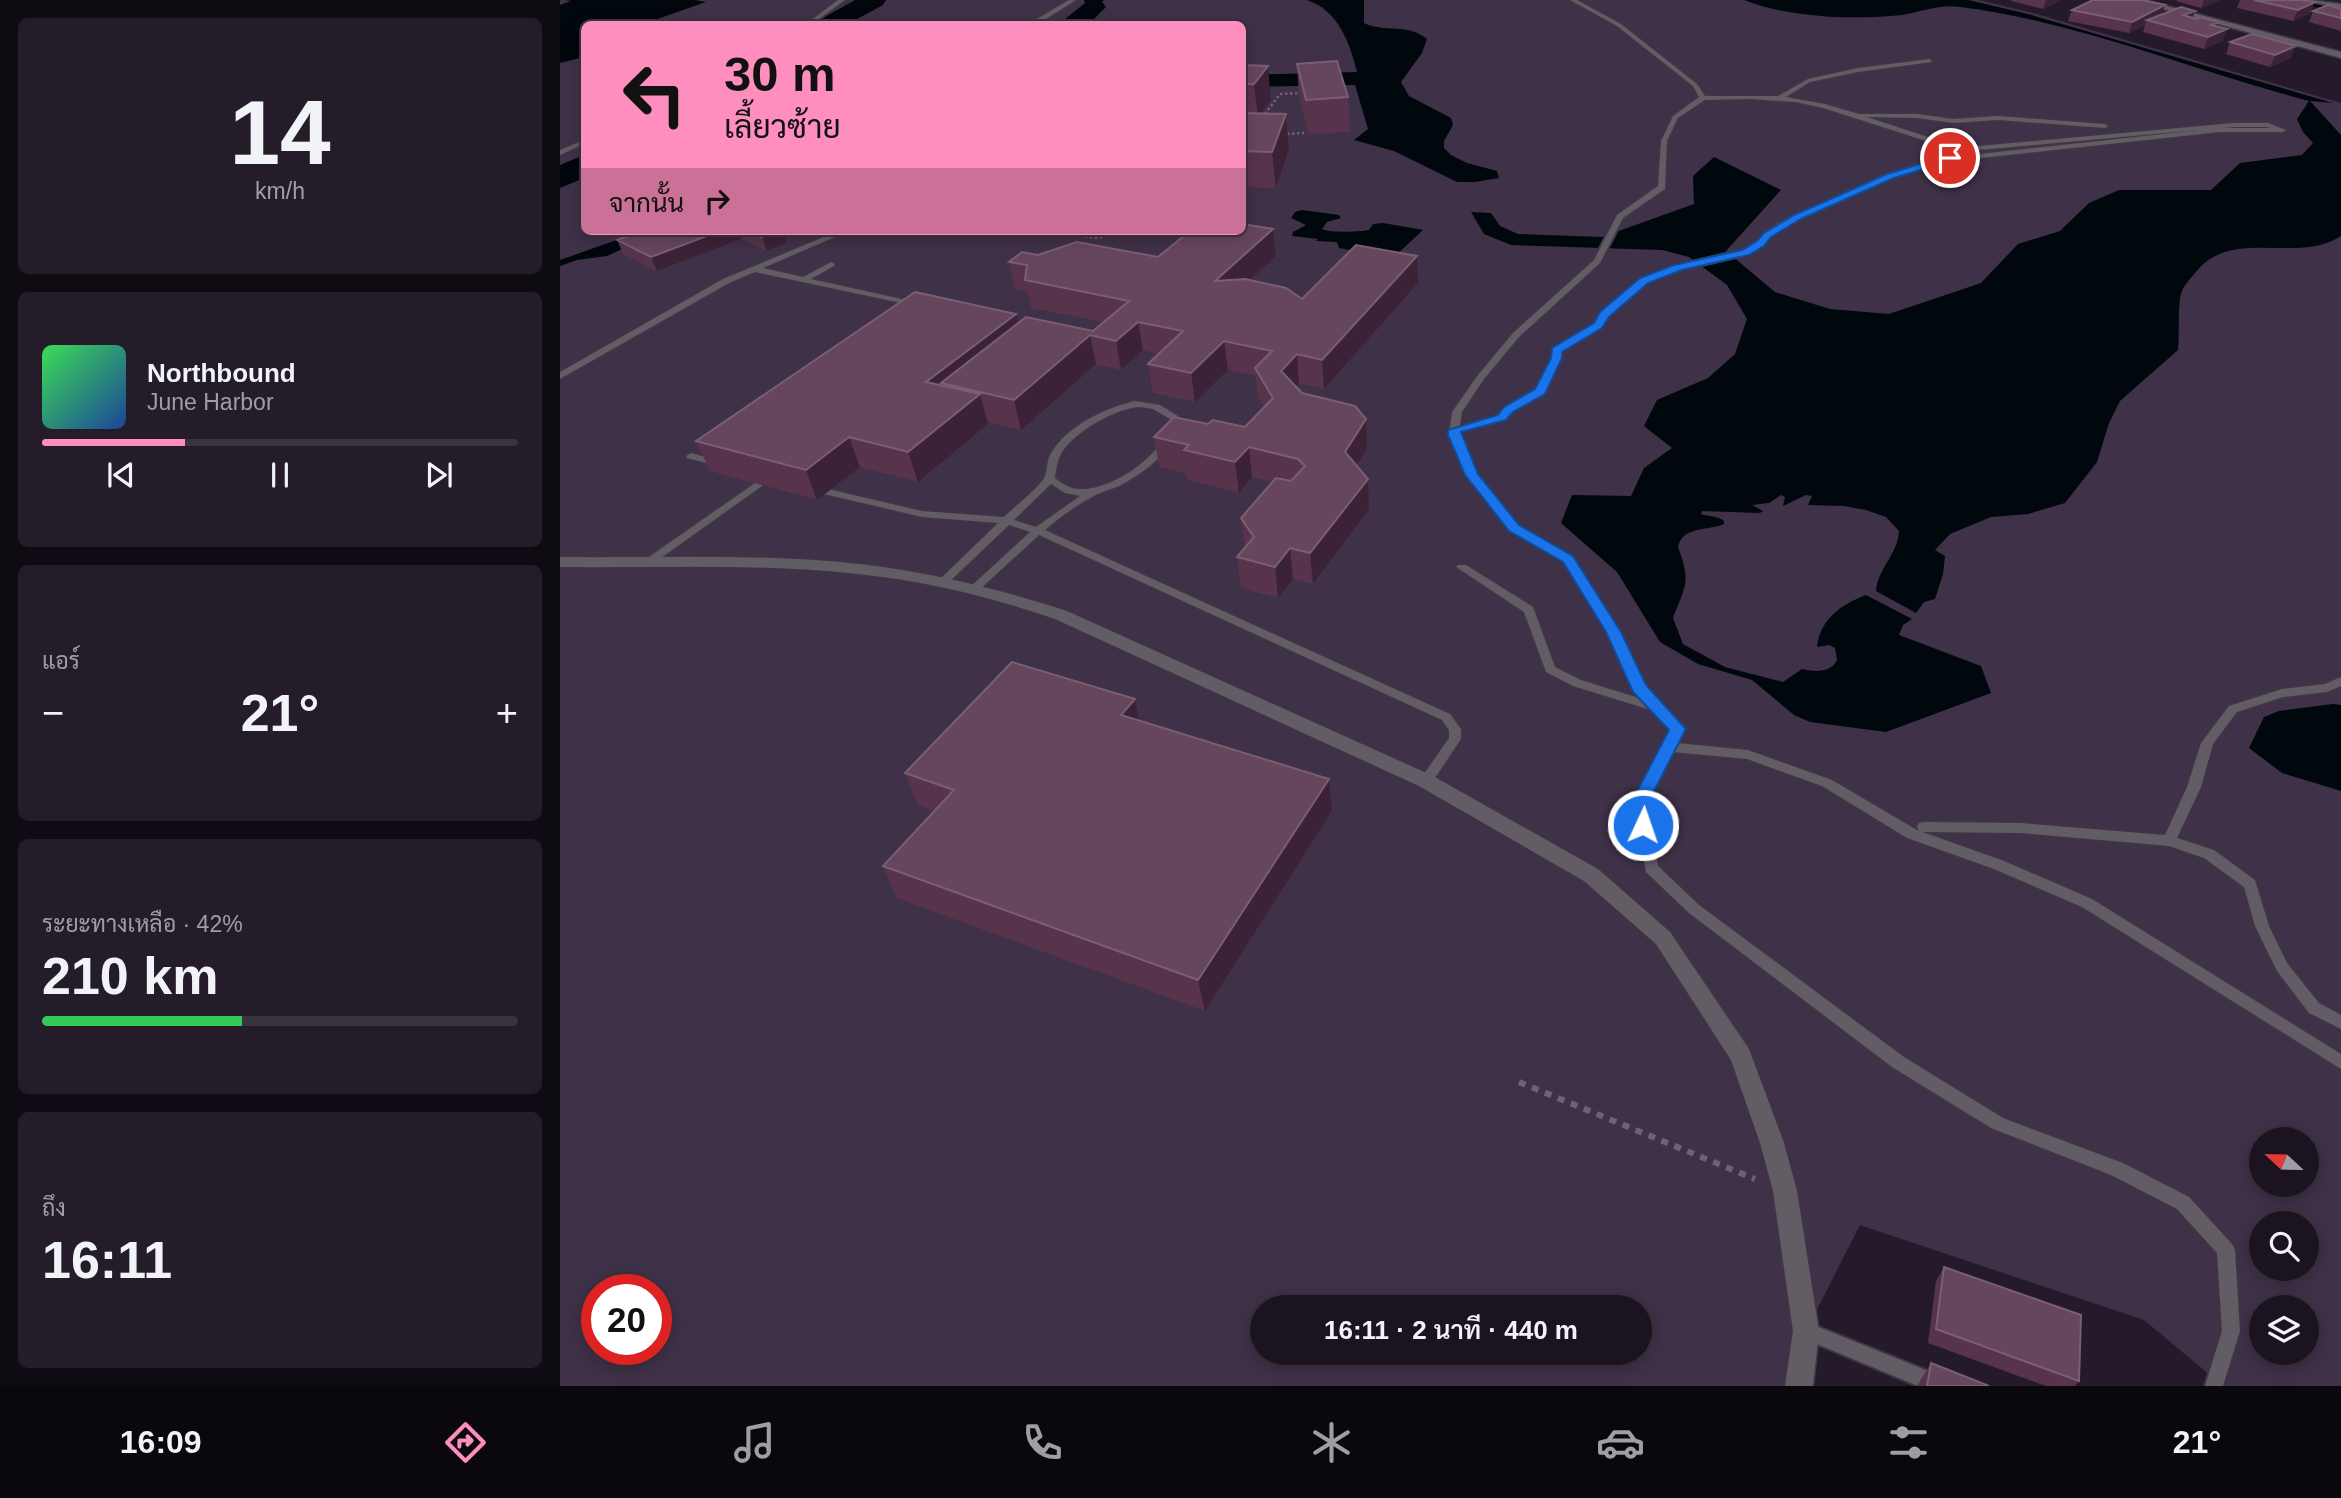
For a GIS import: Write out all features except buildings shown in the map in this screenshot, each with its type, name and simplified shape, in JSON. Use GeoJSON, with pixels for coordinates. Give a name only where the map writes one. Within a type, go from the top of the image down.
{"type":"FeatureCollection","features":[{"type":"Feature","properties":{"kind":"street"},"geometry":{"type":"LineString","coordinates":[[2134,0],[2341,55]]}},
{"type":"Feature","properties":{"kind":"street"},"geometry":{"type":"LineString","coordinates":[[2315,0],[2341,6]]}},
{"type":"Feature","properties":{"kind":"street"},"geometry":{"type":"LineString","coordinates":[[560,562],[790,564],[942,583],[1018,600],[1061,615],[1426,781],[1591,875],[1664,938],[1741,1056],[1772,1143],[1785,1191],[1806,1331],[1799,1386]]}},
{"type":"Feature","properties":{"kind":"lane"},"geometry":{"type":"LineString","coordinates":[[813,21],[842,0]]}},
{"type":"Feature","properties":{"kind":"lane"},"geometry":{"type":"LineString","coordinates":[[1037,21],[1073,0]]}},
{"type":"Feature","properties":{"kind":"lane"},"geometry":{"type":"LineString","coordinates":[[1573,0],[1619,24],[1695,85],[1703,98]]}},
{"type":"Feature","properties":{"kind":"lane"},"geometry":{"type":"LineString","coordinates":[[1779,98],[1808,81],[1858,70],[1930,61]]}},
{"type":"Feature","properties":{"kind":"lane"},"geometry":{"type":"LineString","coordinates":[[1455,430],[1502,418],[1508,410],[1541,391],[1556,358],[1556,351],[1598,325],[1604,315],[1644,281],[1678,268],[1745,252],[1760,244],[1781,225],[1891,176],[1934,161],[1965,156],[2048,150],[2220,130],[2283,130],[2267,125],[2234,125],[1968,149],[1927,141],[1824,106],[1779,98],[1703,98],[1675,117],[1664,141],[1662,187],[1620,217],[1597,261],[1516,335],[1481,377],[1457,412],[1454,435],[1472,475],[1514,528],[1568,559],[1614,632],[1639,688],[1678,729],[1639,803],[1651,868],[1694,909],[1898,1062],[1997,1123],[2117,1169],[2183,1203],[2226,1250],[2231,1331],[2214,1386]]}},
{"type":"Feature","properties":{"kind":"lane"},"geometry":{"type":"LineString","coordinates":[[1854,116],[1917,116],[1953,121],[1998,118],[2105,126]]}},
{"type":"Feature","properties":{"kind":"lane"},"geometry":{"type":"LineString","coordinates":[[560,153],[581,143]]}},
{"type":"Feature","properties":{"kind":"lane"},"geometry":{"type":"LineString","coordinates":[[560,376],[715,288],[835,235]]}},
{"type":"Feature","properties":{"kind":"lane"},"geometry":{"type":"LineString","coordinates":[[804,280],[831,264]]}},
{"type":"Feature","properties":{"kind":"lane"},"geometry":{"type":"LineString","coordinates":[[754,269],[926,307]]}},
{"type":"Feature","properties":{"kind":"lane"},"geometry":{"type":"LineString","coordinates":[[910,313],[926,307]]}},
{"type":"Feature","properties":{"kind":"lane"},"geometry":{"type":"LineString","coordinates":[[942,583],[1050,479],[1054,457],[1072,437],[1111,411],[1136,404],[1162,407],[1175,418],[1174,432],[1155,456],[1130,477],[1074,502],[972,590]]}},
{"type":"Feature","properties":{"kind":"lane"},"geometry":{"type":"LineString","coordinates":[[691,456],[721,464]]}},
{"type":"Feature","properties":{"kind":"lane"},"geometry":{"type":"LineString","coordinates":[[1050,479],[1070,491],[1096,490]]}},
{"type":"Feature","properties":{"kind":"lane"},"geometry":{"type":"LineString","coordinates":[[647,563],[758,484]]}},
{"type":"Feature","properties":{"kind":"lane"},"geometry":{"type":"LineString","coordinates":[[828,492],[922,514],[1008,521],[1038,531],[1446,717],[1455,729],[1455,739],[1426,781]]}},
{"type":"Feature","properties":{"kind":"lane"},"geometry":{"type":"LineString","coordinates":[[1462,567],[1529,610],[1550,669],[1577,683],[1658,708]]}},
{"type":"Feature","properties":{"kind":"lane"},"geometry":{"type":"LineString","coordinates":[[2169,841],[2194,787],[2207,743],[2232,709],[2282,692],[2327,688],[2341,681]]}},
{"type":"Feature","properties":{"kind":"lane"},"geometry":{"type":"LineString","coordinates":[[1669,747],[1748,755],[1827,783],[1912,834],[1999,865],[2087,903],[2341,1062]]}},
{"type":"Feature","properties":{"kind":"lane"},"geometry":{"type":"LineString","coordinates":[[1924,827],[2021,828],[2169,841],[2209,854],[2250,884],[2262,926],[2282,967],[2314,1008],[2341,1022]]}},
{"type":"Feature","properties":{"kind":"lane"},"geometry":{"type":"LineString","coordinates":[[1806,1331],[1941,1386]]}},
{"type":"Feature","properties":{"kind":"path"},"geometry":{"type":"LineString","coordinates":[[1259,122],[1280,94],[1310,92]]}},
{"type":"Feature","properties":{"kind":"path"},"geometry":{"type":"LineString","coordinates":[[1264,109],[1269,109]]}},
{"type":"Feature","properties":{"kind":"path"},"geometry":{"type":"LineString","coordinates":[[1277,134],[1304,133]]}},
{"type":"Feature","properties":{"kind":"path"},"geometry":{"type":"LineString","coordinates":[[1074,235],[1098,238],[1106,235]]}},
{"type":"Feature","properties":{"kind":"path"},"geometry":{"type":"LineString","coordinates":[[1519,1082],[1785,1191]]}},
{"type":"Feature","properties":{"kind":"shaded area"},"geometry":{"type":"Polygon","coordinates":[[[560,0],[1979,0],[2037,14],[2341,103],[2341,1386],[2223,1386],[2144,1320],[1860,1225],[1806,1331],[1799,1386],[560,1386],[560,0]]]}},
{"type":"Feature","properties":{"kind":"shaded area"},"geometry":{"type":"Polygon","coordinates":[[[565,0],[706,2],[652,21],[581,21],[581,58],[560,63],[560,5],[571,1],[565,0]]]}},
{"type":"Feature","properties":{"kind":"shaded area"},"geometry":{"type":"Polygon","coordinates":[[[1084,0],[1104,0],[1102,2],[1106,7],[1092,21],[1063,21],[1085,3],[1084,0]]]}},
{"type":"Feature","properties":{"kind":"shaded area"},"geometry":{"type":"Polygon","coordinates":[[[1307,0],[1364,0],[1364,23],[1413,31],[1427,39],[1422,53],[1401,82],[1409,96],[1451,118],[1453,125],[1444,141],[1444,148],[1451,155],[1467,163],[1497,171],[1499,178],[1457,182],[1394,151],[1354,140],[1368,129],[1355,85],[1246,87],[1246,75],[1357,72],[1341,29],[1327,11],[1307,0]]]}},
{"type":"Feature","properties":{"kind":"shaded area"},"geometry":{"type":"Polygon","coordinates":[[[1744,0],[1968,0],[2028,14],[2333,103],[2310,101],[2341,135],[2341,236],[2324,244],[2305,247],[2227,251],[2210,259],[2182,291],[2178,350],[2120,401],[2109,423],[2097,462],[2065,503],[2028,514],[1991,517],[1950,534],[1935,550],[1945,556],[1943,574],[1935,599],[1924,602],[1916,613],[1876,591],[1877,583],[1898,539],[1899,531],[1886,517],[1844,506],[1808,505],[1812,496],[1806,495],[1783,506],[1785,497],[1781,495],[1769,503],[1752,505],[1763,511],[1760,513],[1702,511],[1701,514],[1718,518],[1724,521],[1724,524],[1690,532],[1680,540],[1678,547],[1686,576],[1673,618],[1683,644],[1725,667],[1783,682],[1802,669],[1822,670],[1834,664],[1837,660],[1835,648],[1829,645],[1817,647],[1823,628],[1841,608],[1866,595],[1912,619],[1903,625],[1899,635],[1981,666],[1991,693],[1886,732],[1810,722],[1794,715],[1752,680],[1698,664],[1660,642],[1617,572],[1561,523],[1572,495],[1631,496],[1644,468],[1672,448],[1644,426],[1657,400],[1708,378],[1735,354],[1747,319],[1727,285],[1689,257],[1662,250],[1511,245],[1484,234],[1471,212],[1491,213],[1500,226],[1518,234],[1602,237],[1694,204],[1693,176],[1714,157],[1781,190],[1726,251],[1775,292],[1830,309],[1889,314],[1981,283],[2018,244],[2060,231],[2089,203],[2119,190],[2211,190],[2240,163],[2302,155],[2313,143],[2303,132],[2297,119],[2309,101],[2093,35],[2005,14],[1953,6],[1883,17],[1822,16],[1781,11],[1744,0]]]}},
{"type":"Feature","properties":{"kind":"shaded area"},"geometry":{"type":"Polygon","coordinates":[[[1302,210],[1339,215],[1341,218],[1327,222],[1322,229],[1326,230],[1364,231],[1369,230],[1373,224],[1383,223],[1423,230],[1393,258],[1339,248],[1337,242],[1292,236],[1293,232],[1306,225],[1291,218],[1295,212],[1302,210]]]}},
{"type":"Feature","properties":{"kind":"shaded area"},"geometry":{"type":"Polygon","coordinates":[[[631,235],[652,235],[607,256],[577,260],[560,266],[560,260],[631,235]]]}},
{"type":"Feature","properties":{"kind":"shaded area"},"geometry":{"type":"Polygon","coordinates":[[[2341,705],[2341,791],[2282,773],[2249,748],[2264,717],[2279,711],[2341,705]]]}},
{"type":"Feature","properties":{"kind":"waterway"},"geometry":{"type":"LineString","coordinates":[[836,21],[874,0]]}},
{"type":"Feature","properties":{"kind":"waterway"},"geometry":{"type":"LineString","coordinates":[[2303,0],[2341,8]]}},
{"type":"Feature","properties":{"kind":"waterway"},"geometry":{"type":"LineString","coordinates":[[560,178],[581,167]]}},
{"type":"Feature","properties":{"kind":"route"},"geometry":{"type":"LineString","coordinates":[[1643,825],[1639,803],[1678,729],[1639,688],[1614,632],[1568,559],[1514,528],[1472,475],[1454,435],[1455,430],[1502,418],[1508,410],[1541,391],[1556,358],[1556,351],[1598,325],[1604,315],[1644,281],[1690,264],[1745,252],[1760,244],[1781,225],[1797,217],[1891,176],[1950,158]]}}]}
